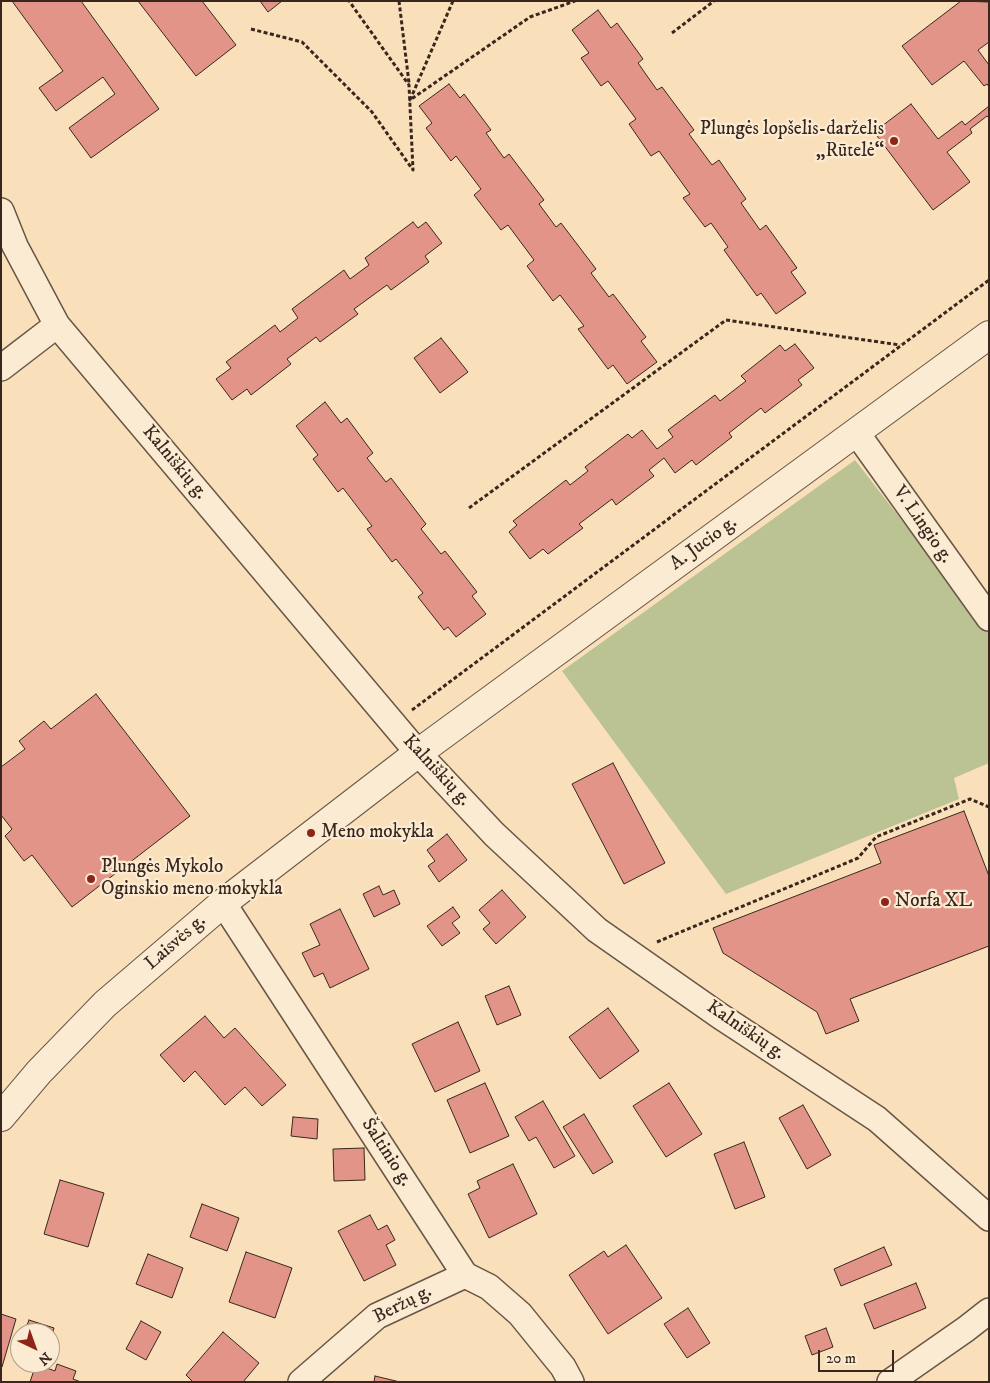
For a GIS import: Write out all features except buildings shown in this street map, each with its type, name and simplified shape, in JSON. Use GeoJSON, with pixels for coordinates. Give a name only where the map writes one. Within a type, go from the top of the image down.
{"type":"FeatureCollection","features":[{"type":"Feature","properties":{"kind":"street","name":"Kalniškių g."},"geometry":{"type":"LineString","coordinates":[[1,211],[14,246],[57,325],[393,724],[494,834],[597,930],[720,1016],[877,1119],[989,1218]]}},
{"type":"Feature","properties":{"kind":"street"},"geometry":{"type":"LineString","coordinates":[[1,368],[57,325]]}},
{"type":"Feature","properties":{"kind":"street","name":"A. Jucio g."},"geometry":{"type":"LineString","coordinates":[[418,753],[989,335]]}},
{"type":"Feature","properties":{"kind":"street","name":"V. Lingio g."},"geometry":{"type":"LineString","coordinates":[[856,432],[989,618]]}},
{"type":"Feature","properties":{"kind":"street","name":"Laisvės g."},"geometry":{"type":"LineString","coordinates":[[1,1118],[39,1072],[105,1004],[223,903],[418,753]]}},
{"type":"Feature","properties":{"kind":"street","name":"Šaltinio g."},"geometry":{"type":"LineString","coordinates":[[223,903],[465,1275]]}},
{"type":"Feature","properties":{"kind":"street"},"geometry":{"type":"LineString","coordinates":[[465,1275],[489,1287],[520,1314],[563,1367],[570,1382]]}},
{"type":"Feature","properties":{"kind":"street","name":"Beržų g."},"geometry":{"type":"LineString","coordinates":[[301,1382],[377,1316],[465,1275]]}},
{"type":"Feature","properties":{"kind":"street"},"geometry":{"type":"LineString","coordinates":[[890,1382],[989,1312]]}},
{"type":"Feature","properties":{"kind":"path"},"geometry":{"type":"LineString","coordinates":[[348,1],[409,85]]}},
{"type":"Feature","properties":{"kind":"path"},"geometry":{"type":"LineString","coordinates":[[251,29],[302,42],[372,112],[413,170],[409,85],[399,1]]}},
{"type":"Feature","properties":{"kind":"path"},"geometry":{"type":"LineString","coordinates":[[410,100],[453,1]]}},
{"type":"Feature","properties":{"kind":"path"},"geometry":{"type":"LineString","coordinates":[[410,100],[530,17],[575,1]]}},
{"type":"Feature","properties":{"kind":"path"},"geometry":{"type":"LineString","coordinates":[[672,33],[714,1]]}},
{"type":"Feature","properties":{"kind":"path"},"geometry":{"type":"LineString","coordinates":[[393,724],[989,280]]}},
{"type":"Feature","properties":{"kind":"path"},"geometry":{"type":"LineString","coordinates":[[469,508],[726,320],[900,345]]}},
{"type":"Feature","properties":{"kind":"path"},"geometry":{"type":"LineString","coordinates":[[637,957],[654,943],[858,858],[876,837],[970,799],[989,807]]}},
{"type":"Feature","properties":{"kind":"green space"},"geometry":{"type":"Polygon","coordinates":[[[855,460],[989,633],[989,763],[954,778],[959,799],[726,894],[562,671],[855,460]]]}},
{"type":"Feature","properties":{"kind":"place","name":"Plungės lopšelis-darželis „Rūtelė“"},"geometry":{"type":"Point","coordinates":[894,141]}},
{"type":"Feature","properties":{"kind":"place","name":"Meno mokykla"},"geometry":{"type":"Point","coordinates":[311,833]}},
{"type":"Feature","properties":{"kind":"place","name":"Plungės Mykolo Oginskio meno mokykla"},"geometry":{"type":"Point","coordinates":[91,879]}},
{"type":"Feature","properties":{"kind":"place","name":"Norfa XL"},"geometry":{"type":"Point","coordinates":[885,902]}}]}
